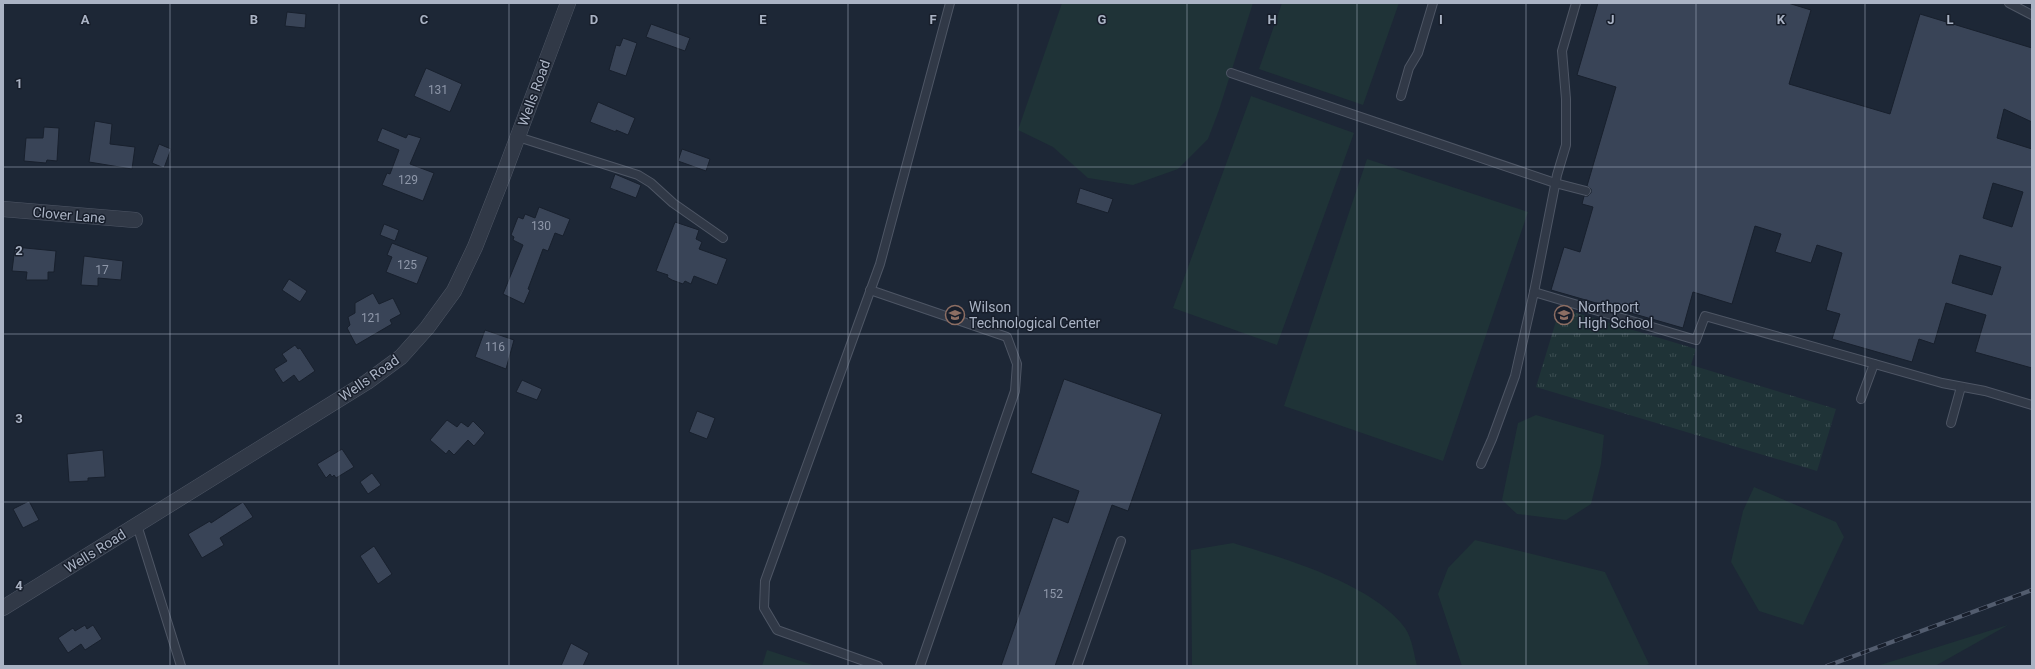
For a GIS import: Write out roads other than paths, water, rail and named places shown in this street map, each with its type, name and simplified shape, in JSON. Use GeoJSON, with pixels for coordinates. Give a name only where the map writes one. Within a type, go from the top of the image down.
{"type":"FeatureCollection","features":[{"type":"Feature","properties":{"kind":"street","name":"Wells Road"},"geometry":{"type":"LineString","coordinates":[[3,608],[367,382],[401,357],[427,328],[454,291],[475,247],[568,3]]}},
{"type":"Feature","properties":{"kind":"street","name":"Clover Lane"},"geometry":{"type":"LineString","coordinates":[[3,209],[135,220]]}},
{"type":"Feature","properties":{"kind":"lane"},"geometry":{"type":"LineString","coordinates":[[878,666],[777,630],[764,608],[765,581],[880,264],[950,3]]}},
{"type":"Feature","properties":{"kind":"lane"},"geometry":{"type":"LineString","coordinates":[[1401,96],[1409,68],[1418,53],[1434,3]]}},
{"type":"Feature","properties":{"kind":"lane"},"geometry":{"type":"LineString","coordinates":[[1481,464],[1514,376],[1534,292],[1555,183],[1566,145],[1566,99],[1562,51],[1576,3]]}},
{"type":"Feature","properties":{"kind":"lane"},"geometry":{"type":"LineString","coordinates":[[2009,3],[2032,15]]}},
{"type":"Feature","properties":{"kind":"lane"},"geometry":{"type":"LineString","coordinates":[[1231,72],[1555,183],[1586,191]]}},
{"type":"Feature","properties":{"kind":"lane"},"geometry":{"type":"LineString","coordinates":[[518,137],[638,176],[651,183],[673,203],[723,238]]}},
{"type":"Feature","properties":{"kind":"lane"},"geometry":{"type":"LineString","coordinates":[[870,290],[1007,337],[1018,364],[1015,391],[920,666]]}},
{"type":"Feature","properties":{"kind":"lane"},"geometry":{"type":"LineString","coordinates":[[1534,292],[1696,340],[1705,316],[1942,383],[1985,391],[2032,405]]}},
{"type":"Feature","properties":{"kind":"lane"},"geometry":{"type":"LineString","coordinates":[[1861,399],[1874,364]]}},
{"type":"Feature","properties":{"kind":"lane"},"geometry":{"type":"LineString","coordinates":[[1950,423],[1961,387]]}},
{"type":"Feature","properties":{"kind":"lane"},"geometry":{"type":"LineString","coordinates":[[137,525],[181,666]]}},
{"type":"Feature","properties":{"kind":"lane"},"geometry":{"type":"LineString","coordinates":[[1077,666],[1121,540]]}},
{"type":"Feature","properties":{"kind":"railway"},"geometry":{"type":"LineString","coordinates":[[1827,666],[2032,590]]}},
{"type":"Feature","properties":{"kind":"place","name":"Wilson Technological Center"},"geometry":{"type":"Point","coordinates":[955,315]}},
{"type":"Feature","properties":{"kind":"place","name":"Northport High School"},"geometry":{"type":"Point","coordinates":[1564,315]}}]}
